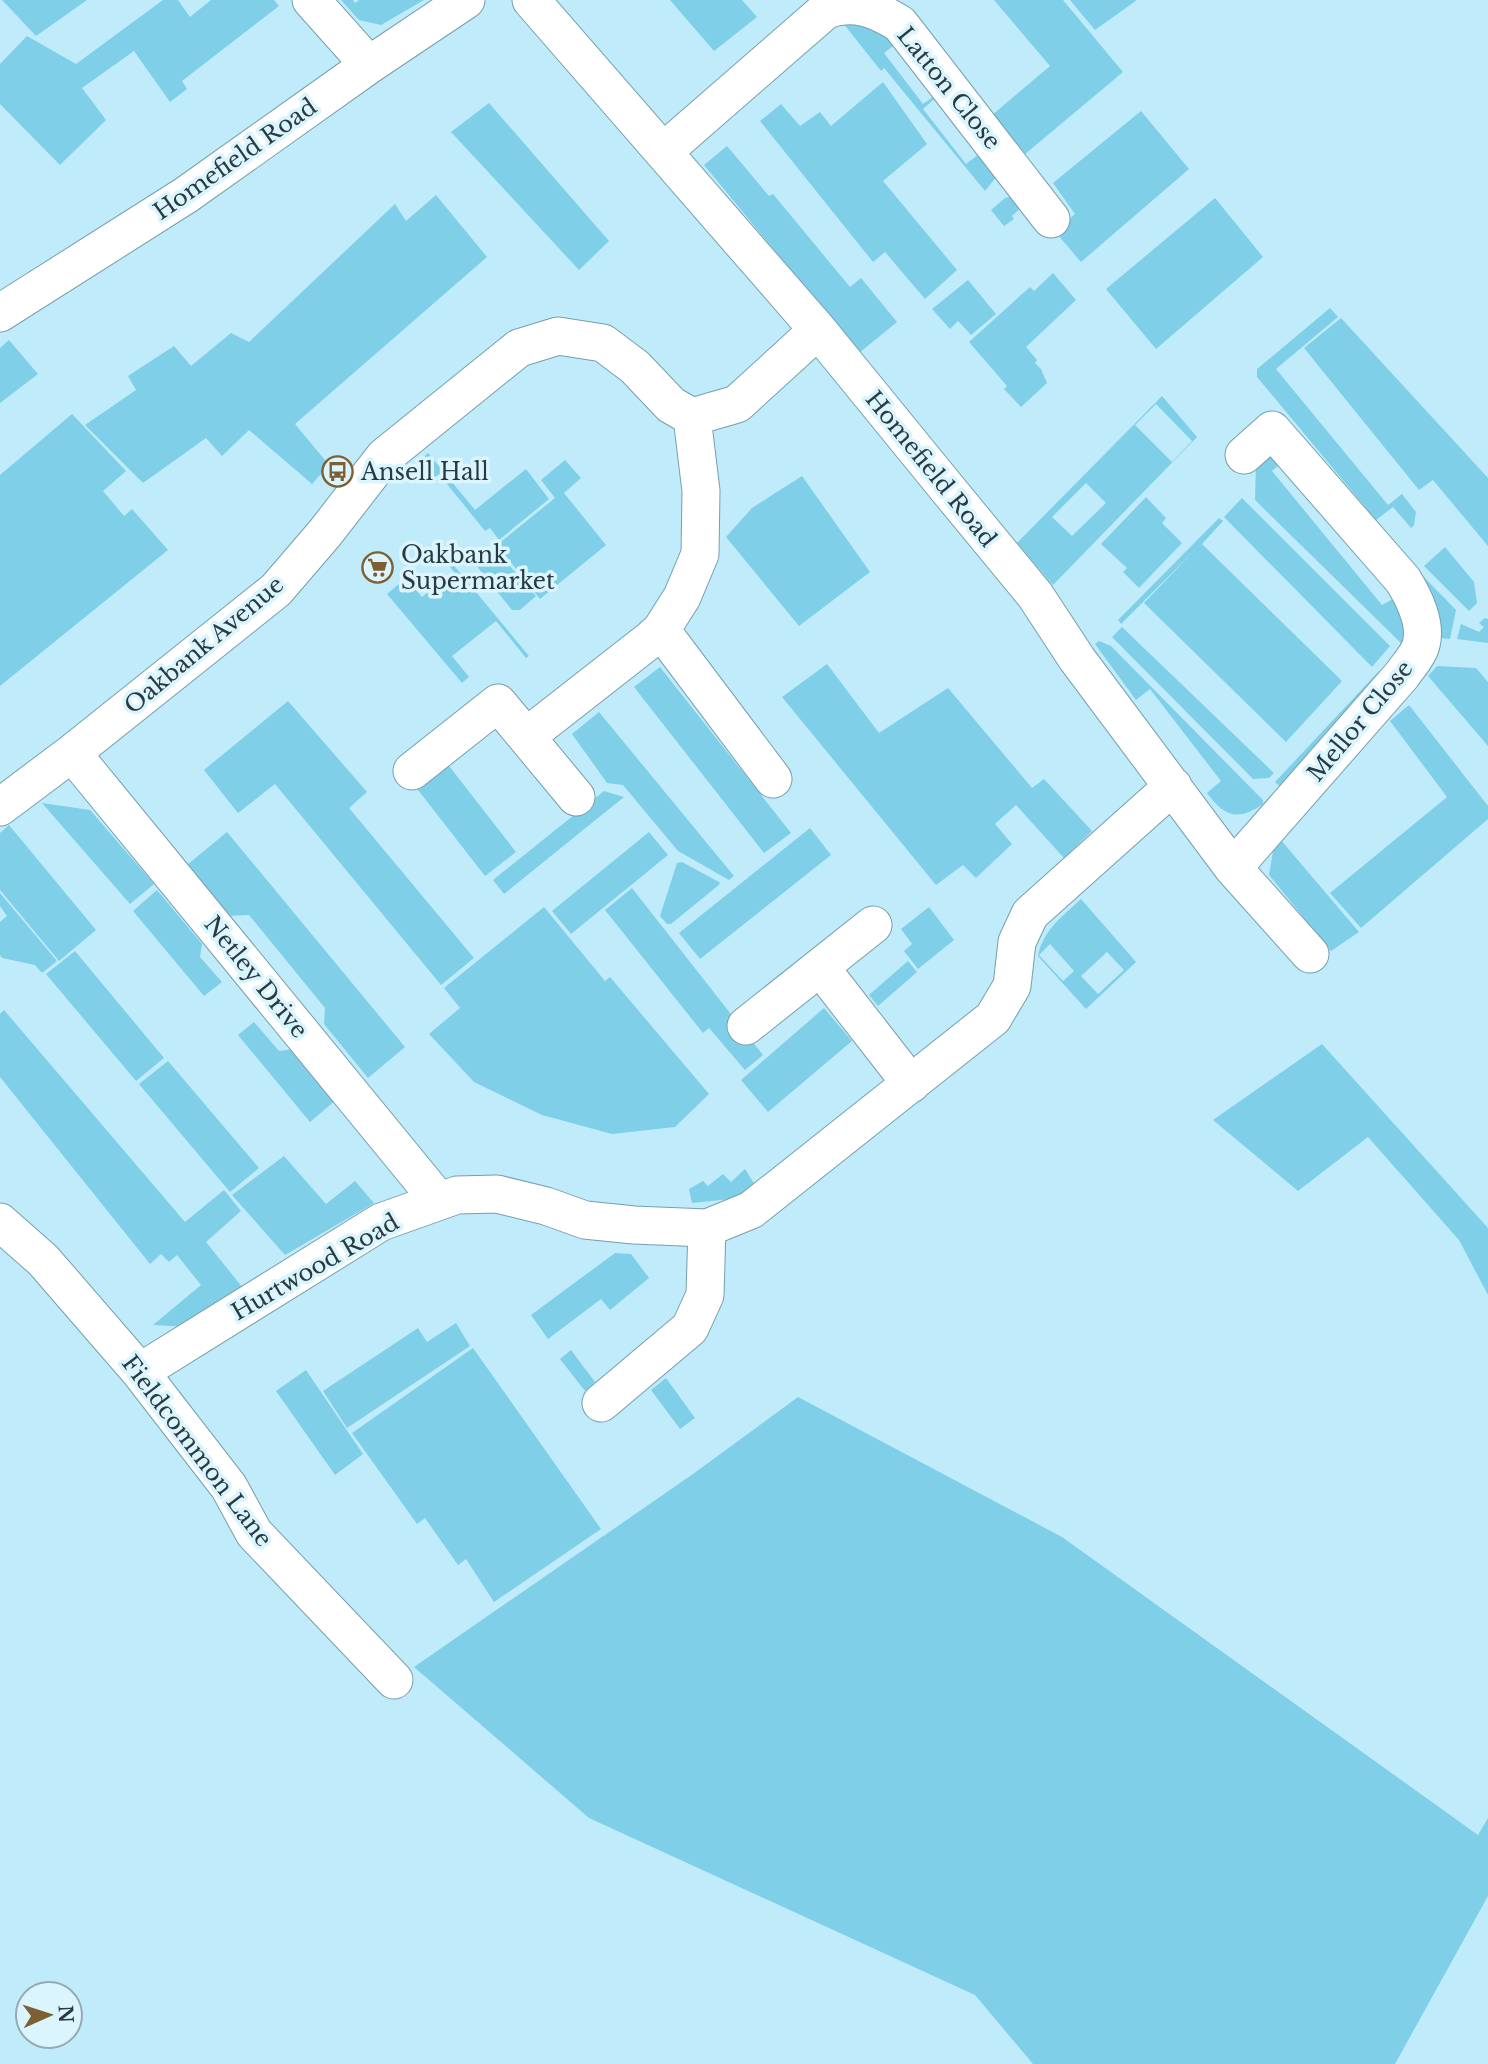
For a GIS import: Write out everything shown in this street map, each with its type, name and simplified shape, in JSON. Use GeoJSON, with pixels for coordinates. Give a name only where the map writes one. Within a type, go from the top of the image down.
{"type":"FeatureCollection","features":[{"type":"Feature","properties":{"kind":"street"},"geometry":{"type":"LineString","coordinates":[[311,0],[369,65]]}},
{"type":"Feature","properties":{"kind":"street","name":"Homefield Road"},"geometry":{"type":"LineString","coordinates":[[0,313],[186,195],[466,0]]}},
{"type":"Feature","properties":{"kind":"street","name":"Homefield Road"},"geometry":{"type":"LineString","coordinates":[[531,0],[818,330],[1035,596],[1077,659],[1234,868],[1310,954]]}},
{"type":"Feature","properties":{"kind":"street","name":"Latton Close"},"geometry":{"type":"LineString","coordinates":[[663,152],[826,10],[849,3],[862,5],[878,10],[900,24],[1051,219]]}},
{"type":"Feature","properties":{"kind":"street"},"geometry":{"type":"LineString","coordinates":[[527,736],[661,630],[682,597],[700,554],[701,491],[692,417],[737,404],[818,330]]}},
{"type":"Feature","properties":{"kind":"street","name":"Oakbank Avenue"},"geometry":{"type":"LineString","coordinates":[[0,807],[276,590],[325,533],[384,457],[519,348],[558,337],[603,343],[635,368],[671,405],[692,417]]}},
{"type":"Feature","properties":{"kind":"street","name":"Mellor Close"},"geometry":{"type":"LineString","coordinates":[[1234,868],[1402,675],[1421,645],[1421,620],[1413,597],[1403,580],[1272,430],[1244,455]]}},
{"type":"Feature","properties":{"kind":"street"},"geometry":{"type":"LineString","coordinates":[[661,630],[773,779]]}},
{"type":"Feature","properties":{"kind":"street"},"geometry":{"type":"LineString","coordinates":[[412,771],[498,703],[576,797]]}},
{"type":"Feature","properties":{"kind":"street","name":"Netley Drive"},"geometry":{"type":"LineString","coordinates":[[72,753],[439,1201]]}},
{"type":"Feature","properties":{"kind":"street","name":"Hurtwood Road"},"geometry":{"type":"LineString","coordinates":[[141,1372],[382,1222],[457,1195],[497,1194],[546,1206],[585,1220],[634,1225],[707,1228],[751,1210],[993,1018],[1012,986],[1017,942],[1030,914],[1173,786]]}},
{"type":"Feature","properties":{"kind":"street"},"geometry":{"type":"LineString","coordinates":[[746,1027],[873,925]]}},
{"type":"Feature","properties":{"kind":"street"},"geometry":{"type":"LineString","coordinates":[[820,967],[911,1084]]}},
{"type":"Feature","properties":{"kind":"street","name":"Fieldcommon Lane"},"geometry":{"type":"LineString","coordinates":[[0,1222],[43,1260],[141,1372],[229,1486],[254,1533],[394,1680]]}},
{"type":"Feature","properties":{"kind":"street"},"geometry":{"type":"LineString","coordinates":[[601,1403],[690,1328],[705,1295],[707,1228]]}},
{"type":"Feature","properties":{"kind":"shaded area"},"geometry":{"type":"Polygon","coordinates":[[[2,0],[87,0],[36,36],[2,0]]]}},
{"type":"Feature","properties":{"kind":"shaded area"},"geometry":{"type":"Polygon","coordinates":[[[163,0],[178,0],[190,17],[211,0],[274,0],[279,6],[182,81],[187,89],[170,102],[134,51],[82,88],[106,120],[60,165],[0,104],[0,64],[27,36],[76,64],[163,0]]]}},
{"type":"Feature","properties":{"kind":"shaded area"},"geometry":{"type":"Polygon","coordinates":[[[341,0],[353,0],[355,3],[359,0],[424,0],[381,25],[359,20],[341,0]]]}},
{"type":"Feature","properties":{"kind":"shaded area"},"geometry":{"type":"Polygon","coordinates":[[[670,0],[742,0],[757,17],[714,51],[670,0]]]}},
{"type":"Feature","properties":{"kind":"shaded area"},"geometry":{"type":"Polygon","coordinates":[[[994,0],[1063,0],[1123,72],[1024,155],[991,116],[1050,66],[994,0]]]}},
{"type":"Feature","properties":{"kind":"shaded area"},"geometry":{"type":"Polygon","coordinates":[[[1070,0],[1137,0],[1095,30],[1070,0]]]}},
{"type":"Feature","properties":{"kind":"shaded area"},"geometry":{"type":"Polygon","coordinates":[[[843,23],[887,29],[901,40],[884,53],[923,104],[940,94],[923,109],[966,164],[983,151],[997,176],[985,191],[884,68],[881,71],[843,23]]]}},
{"type":"Feature","properties":{"kind":"shaded area"},"geometry":{"type":"Polygon","coordinates":[[[883,82],[927,144],[883,181],[957,270],[925,299],[885,252],[873,262],[760,121],[781,104],[800,126],[820,112],[831,126],[883,82]]]}},
{"type":"Feature","properties":{"kind":"shaded area"},"geometry":{"type":"Polygon","coordinates":[[[489,103],[609,241],[579,270],[451,132],[489,103]]]}},
{"type":"Feature","properties":{"kind":"shaded area"},"geometry":{"type":"Polygon","coordinates":[[[1141,111],[1189,169],[1081,262],[1058,235],[1059,228],[1075,214],[1053,183],[1141,111]]]}},
{"type":"Feature","properties":{"kind":"shaded area"},"geometry":{"type":"Polygon","coordinates":[[[727,146],[769,196],[773,194],[850,287],[861,278],[897,322],[859,353],[704,165],[727,146]]]}},
{"type":"Feature","properties":{"kind":"shaded area"},"geometry":{"type":"Polygon","coordinates":[[[436,195],[487,257],[295,424],[329,465],[312,484],[249,430],[222,456],[206,438],[143,483],[85,425],[136,390],[128,376],[174,346],[191,366],[231,333],[249,342],[395,204],[406,221],[436,195]]]}},
{"type":"Feature","properties":{"kind":"shaded area"},"geometry":{"type":"Polygon","coordinates":[[[1013,196],[1027,202],[1012,216],[1014,219],[1004,226],[991,210],[1005,198],[1013,196]]]}},
{"type":"Feature","properties":{"kind":"shaded area"},"geometry":{"type":"Polygon","coordinates":[[[1215,198],[1263,257],[1156,349],[1106,289],[1215,198]]]}},
{"type":"Feature","properties":{"kind":"shaded area"},"geometry":{"type":"Polygon","coordinates":[[[1053,273],[1076,300],[1026,347],[1037,360],[1035,363],[1047,383],[1021,407],[1004,389],[1007,386],[969,342],[1030,287],[1034,291],[1053,273]]]}},
{"type":"Feature","properties":{"kind":"shaded area"},"geometry":{"type":"Polygon","coordinates":[[[968,280],[996,314],[971,335],[958,321],[950,329],[932,309],[968,280]]]}},
{"type":"Feature","properties":{"kind":"shaded area"},"geometry":{"type":"Polygon","coordinates":[[[1330,308],[1338,317],[1276,369],[1388,505],[1402,494],[1416,512],[1411,528],[1393,507],[1376,520],[1257,377],[1257,369],[1330,308]]]}},
{"type":"Feature","properties":{"kind":"shaded area"},"geometry":{"type":"Polygon","coordinates":[[[1341,318],[1488,478],[1488,546],[1433,480],[1419,490],[1304,348],[1341,318]]]}},
{"type":"Feature","properties":{"kind":"shaded area"},"geometry":{"type":"Polygon","coordinates":[[[9,340],[38,374],[0,403],[0,348],[9,340]]]}},
{"type":"Feature","properties":{"kind":"shaded area"},"geometry":{"type":"Polygon","coordinates":[[[1162,396],[1197,437],[1053,585],[1017,543],[1162,396]],[[1156,404],[1135,425],[1172,462],[1192,441],[1156,404]],[[1086,483],[1052,517],[1072,536],[1106,503],[1086,483]]]}},
{"type":"Feature","properties":{"kind":"shaded area"},"geometry":{"type":"Polygon","coordinates":[[[72,414],[126,471],[103,491],[124,516],[132,509],[168,550],[0,686],[0,475],[72,414]]]}},
{"type":"Feature","properties":{"kind":"shaded area"},"geometry":{"type":"Polygon","coordinates":[[[428,453],[475,510],[526,469],[549,499],[499,540],[490,528],[485,531],[439,474],[429,482],[422,467],[428,453]]]}},
{"type":"Feature","properties":{"kind":"shaded area"},"geometry":{"type":"Polygon","coordinates":[[[1266,453],[1286,459],[1272,471],[1382,605],[1400,595],[1406,614],[1405,647],[1255,500],[1256,461],[1266,453]]]}},
{"type":"Feature","properties":{"kind":"shaded area"},"geometry":{"type":"Polygon","coordinates":[[[565,460],[581,478],[564,493],[606,545],[540,599],[497,545],[555,498],[541,480],[565,460]]]}},
{"type":"Feature","properties":{"kind":"shaded area"},"geometry":{"type":"Polygon","coordinates":[[[802,476],[870,572],[799,626],[726,537],[752,508],[802,476]]]}},
{"type":"Feature","properties":{"kind":"shaded area"},"geometry":{"type":"Polygon","coordinates":[[[1146,497],[1166,518],[1162,523],[1182,543],[1139,588],[1123,572],[1127,568],[1101,544],[1146,497]]]}},
{"type":"Feature","properties":{"kind":"shaded area"},"geometry":{"type":"Polygon","coordinates":[[[1242,498],[1390,646],[1372,667],[1224,517],[1242,498]]]}},
{"type":"Feature","properties":{"kind":"shaded area"},"geometry":{"type":"Polygon","coordinates":[[[1219,518],[1223,521],[1202,544],[1342,681],[1286,742],[1144,603],[1196,549],[1121,624],[1118,620],[1219,518]]]}},
{"type":"Feature","properties":{"kind":"shaded area"},"geometry":{"type":"Polygon","coordinates":[[[1445,547],[1474,582],[1477,603],[1469,611],[1424,566],[1445,547]]]}},
{"type":"Feature","properties":{"kind":"shaded area"},"geometry":{"type":"Polygon","coordinates":[[[494,548],[536,596],[520,610],[512,610],[475,564],[494,548]]]}},
{"type":"Feature","properties":{"kind":"shaded area"},"geometry":{"type":"Polygon","coordinates":[[[441,550],[529,656],[526,658],[496,621],[452,656],[469,677],[462,683],[387,594],[406,578],[422,597],[454,572],[438,552],[441,550]]]}},
{"type":"Feature","properties":{"kind":"shaded area"},"geometry":{"type":"Polygon","coordinates":[[[1419,572],[1456,610],[1450,639],[1440,638],[1419,572]]]}},
{"type":"Feature","properties":{"kind":"shaded area"},"geometry":{"type":"Polygon","coordinates":[[[1485,618],[1488,619],[1488,643],[1457,639],[1461,624],[1479,632],[1484,627],[1479,623],[1485,618]]]}},
{"type":"Feature","properties":{"kind":"shaded area"},"geometry":{"type":"Polygon","coordinates":[[[1122,627],[1274,773],[1269,778],[1253,779],[1112,637],[1122,627]]]}},
{"type":"Feature","properties":{"kind":"shaded area"},"geometry":{"type":"Polygon","coordinates":[[[1099,641],[1111,646],[1263,800],[1263,804],[1254,810],[1238,814],[1219,807],[1207,793],[1221,781],[1150,689],[1136,700],[1095,644],[1099,641]]]}},
{"type":"Feature","properties":{"kind":"shaded area"},"geometry":{"type":"Polygon","coordinates":[[[827,664],[879,733],[948,688],[1032,788],[1044,779],[1092,831],[1064,858],[1016,805],[995,824],[1012,844],[976,878],[963,865],[936,885],[782,697],[827,664]]]}},
{"type":"Feature","properties":{"kind":"shaded area"},"geometry":{"type":"Polygon","coordinates":[[[1437,666],[1476,668],[1488,682],[1488,746],[1428,676],[1437,666]]]}},
{"type":"Feature","properties":{"kind":"shaded area"},"geometry":{"type":"Polygon","coordinates":[[[660,667],[791,833],[764,853],[634,687],[660,667]]]}},
{"type":"Feature","properties":{"kind":"shaded area"},"geometry":{"type":"Polygon","coordinates":[[[1379,671],[1386,679],[1283,789],[1275,782],[1379,671]]]}},
{"type":"Feature","properties":{"kind":"shaded area"},"geometry":{"type":"Polygon","coordinates":[[[288,701],[367,792],[349,808],[474,958],[441,985],[275,784],[238,813],[204,770],[288,701]]]}},
{"type":"Feature","properties":{"kind":"shaded area"},"geometry":{"type":"Polygon","coordinates":[[[1409,705],[1488,806],[1488,819],[1361,928],[1330,893],[1447,797],[1390,721],[1409,705]]]}},
{"type":"Feature","properties":{"kind":"shaded area"},"geometry":{"type":"Polygon","coordinates":[[[599,712],[734,876],[729,880],[678,851],[623,785],[607,783],[572,734],[599,712]]]}},
{"type":"Feature","properties":{"kind":"shaded area"},"geometry":{"type":"Polygon","coordinates":[[[446,762],[516,852],[485,876],[415,786],[446,762]]]}},
{"type":"Feature","properties":{"kind":"shaded area"},"geometry":{"type":"Polygon","coordinates":[[[604,791],[624,797],[504,894],[493,880],[604,791]]]}},
{"type":"Feature","properties":{"kind":"shaded area"},"geometry":{"type":"Polygon","coordinates":[[[42,803],[90,810],[154,884],[130,904],[42,803]]]}},
{"type":"Feature","properties":{"kind":"shaded area"},"geometry":{"type":"Polygon","coordinates":[[[9,825],[96,930],[59,961],[0,890],[0,833],[9,825]]]}},
{"type":"Feature","properties":{"kind":"shaded area"},"geometry":{"type":"Polygon","coordinates":[[[810,828],[831,855],[700,959],[679,933],[810,828]]]}},
{"type":"Feature","properties":{"kind":"shaded area"},"geometry":{"type":"Polygon","coordinates":[[[227,832],[405,1047],[368,1078],[324,1024],[325,1008],[249,915],[229,916],[187,865],[227,832]]]}},
{"type":"Feature","properties":{"kind":"shaded area"},"geometry":{"type":"Polygon","coordinates":[[[649,832],[668,855],[571,934],[552,911],[649,832]]]}},
{"type":"Feature","properties":{"kind":"shaded area"},"geometry":{"type":"Polygon","coordinates":[[[1280,839],[1359,932],[1331,951],[1269,875],[1274,846],[1280,839]]]}},
{"type":"Feature","properties":{"kind":"shaded area"},"geometry":{"type":"Polygon","coordinates":[[[682,862],[720,884],[671,924],[667,924],[660,916],[677,863],[682,862]]]}},
{"type":"Feature","properties":{"kind":"shaded area"},"geometry":{"type":"Polygon","coordinates":[[[632,888],[763,1055],[745,1070],[709,1028],[703,1033],[605,910],[632,888]]]}},
{"type":"Feature","properties":{"kind":"shaded area"},"geometry":{"type":"Polygon","coordinates":[[[157,890],[202,944],[200,957],[222,982],[204,996],[133,911],[157,890]]]}},
{"type":"Feature","properties":{"kind":"shaded area"},"geometry":{"type":"Polygon","coordinates":[[[0,893],[57,961],[42,973],[35,965],[2,958],[0,955],[0,922],[7,916],[0,906],[0,893]]]}},
{"type":"Feature","properties":{"kind":"shaded area"},"geometry":{"type":"Polygon","coordinates":[[[1081,899],[1136,962],[1086,1009],[1038,956],[1049,931],[1081,899]],[[1050,944],[1039,955],[1063,981],[1074,971],[1050,944]],[[1107,952],[1081,976],[1098,994],[1124,970],[1107,952]]]}},
{"type":"Feature","properties":{"kind":"shaded area"},"geometry":{"type":"Polygon","coordinates":[[[544,907],[605,981],[610,977],[709,1094],[675,1127],[612,1134],[542,1115],[474,1082],[429,1034],[460,1008],[444,988],[544,907]]]}},
{"type":"Feature","properties":{"kind":"shaded area"},"geometry":{"type":"Polygon","coordinates":[[[929,907],[954,940],[918,969],[904,951],[912,944],[901,929],[929,907]]]}},
{"type":"Feature","properties":{"kind":"shaded area"},"geometry":{"type":"Polygon","coordinates":[[[75,951],[164,1058],[136,1081],[46,974],[75,951]]]}},
{"type":"Feature","properties":{"kind":"shaded area"},"geometry":{"type":"Polygon","coordinates":[[[908,961],[917,972],[878,1006],[869,995],[908,961]]]}},
{"type":"Feature","properties":{"kind":"shaded area"},"geometry":{"type":"Polygon","coordinates":[[[824,1008],[852,1041],[768,1112],[741,1080],[824,1008]]]}},
{"type":"Feature","properties":{"kind":"shaded area"},"geometry":{"type":"Polygon","coordinates":[[[4,1010],[185,1222],[224,1190],[241,1211],[206,1242],[247,1293],[189,1327],[153,1325],[201,1285],[177,1255],[169,1262],[161,1254],[150,1264],[0,1077],[0,1014],[4,1010]]]}},
{"type":"Feature","properties":{"kind":"shaded area"},"geometry":{"type":"Polygon","coordinates":[[[254,1022],[279,1051],[293,1049],[336,1100],[310,1122],[238,1035],[254,1022]]]}},
{"type":"Feature","properties":{"kind":"shaded area"},"geometry":{"type":"Polygon","coordinates":[[[1322,1044],[1488,1228],[1488,1295],[1459,1240],[1368,1137],[1298,1191],[1213,1120],[1322,1044]]]}},
{"type":"Feature","properties":{"kind":"shaded area"},"geometry":{"type":"Polygon","coordinates":[[[168,1061],[259,1168],[230,1192],[139,1084],[168,1061]]]}},
{"type":"Feature","properties":{"kind":"shaded area"},"geometry":{"type":"Polygon","coordinates":[[[284,1156],[326,1204],[355,1181],[374,1203],[285,1255],[232,1195],[284,1156]]]}},
{"type":"Feature","properties":{"kind":"shaded area"},"geometry":{"type":"Polygon","coordinates":[[[745,1169],[755,1185],[750,1197],[692,1203],[689,1189],[703,1181],[708,1186],[723,1174],[731,1182],[745,1169]]]}},
{"type":"Feature","properties":{"kind":"shaded area"},"geometry":{"type":"Polygon","coordinates":[[[615,1253],[631,1254],[649,1278],[610,1310],[601,1299],[548,1339],[531,1315],[615,1253]]]}},
{"type":"Feature","properties":{"kind":"shaded area"},"geometry":{"type":"Polygon","coordinates":[[[456,1323],[470,1346],[347,1428],[323,1391],[418,1328],[427,1342],[456,1323]]]}},
{"type":"Feature","properties":{"kind":"shaded area"},"geometry":{"type":"Polygon","coordinates":[[[473,1348],[601,1529],[494,1602],[466,1559],[458,1565],[425,1518],[417,1524],[352,1433],[473,1348]]]}},
{"type":"Feature","properties":{"kind":"shaded area"},"geometry":{"type":"Polygon","coordinates":[[[571,1350],[595,1382],[585,1391],[560,1359],[571,1350]]]}},
{"type":"Feature","properties":{"kind":"shaded area"},"geometry":{"type":"Polygon","coordinates":[[[306,1370],[363,1454],[335,1475],[276,1391],[306,1370]]]}},
{"type":"Feature","properties":{"kind":"shaded area"},"geometry":{"type":"Polygon","coordinates":[[[666,1378],[695,1418],[680,1429],[651,1390],[666,1378]]]}},
{"type":"Feature","properties":{"kind":"shaded area"},"geometry":{"type":"Polygon","coordinates":[[[798,1397],[1062,1537],[1478,1835],[1488,1818],[1488,1896],[1395,2064],[1033,2064],[975,1995],[589,1818],[414,1667],[693,1474],[798,1397]]]}},
{"type":"Feature","properties":{"kind":"place","name":"Ansell Hall"},"geometry":{"type":"Point","coordinates":[338,472]}},
{"type":"Feature","properties":{"kind":"place","name":"Oakbank Supermarket"},"geometry":{"type":"Point","coordinates":[378,568]}}]}
